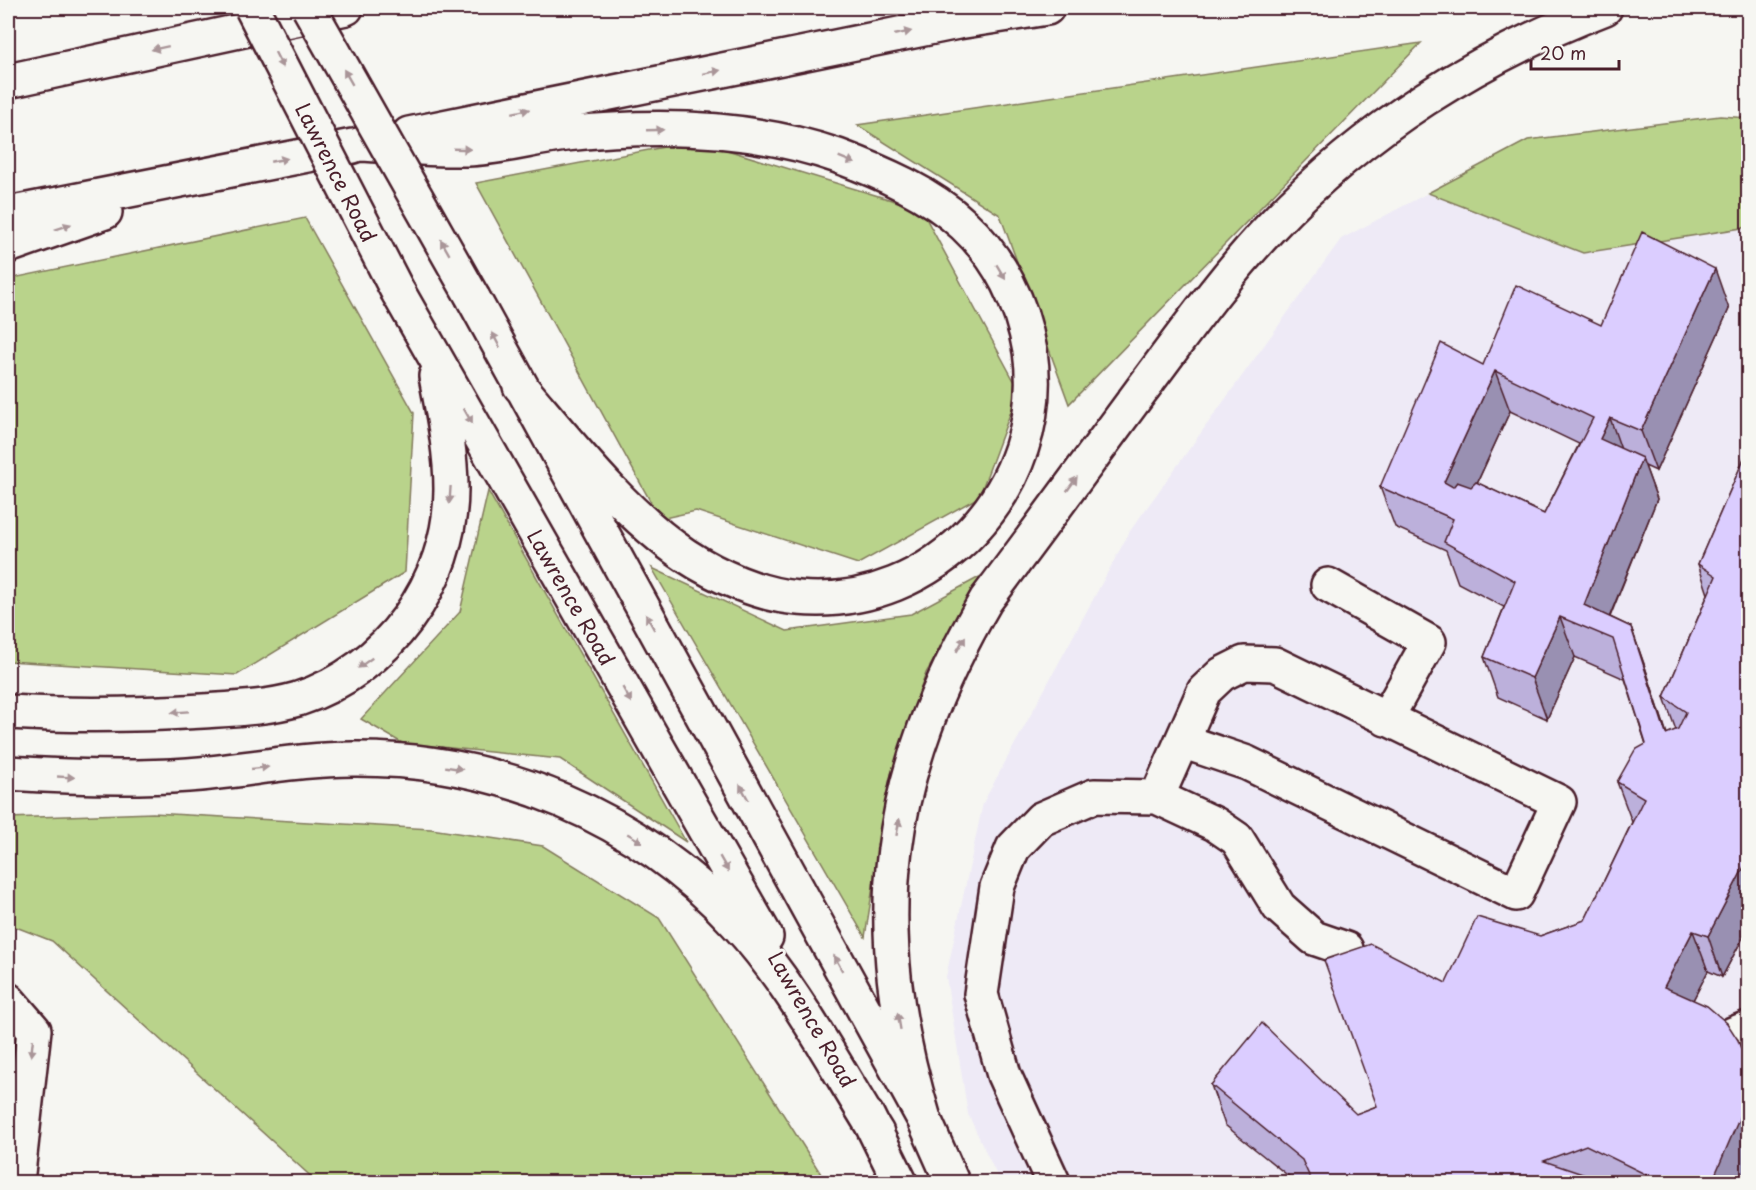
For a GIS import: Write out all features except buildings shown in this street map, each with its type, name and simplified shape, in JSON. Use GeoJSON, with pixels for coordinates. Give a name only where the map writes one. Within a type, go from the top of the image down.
{"type":"FeatureCollection","features":[{"type":"Feature","properties":{"kind":"main road","name":"Lawrence Road"},"geometry":{"type":"LineString","coordinates":[[252,8],[433,354],[877,1133],[900,1182]]}},
{"type":"Feature","properties":{"kind":"main road"},"geometry":{"type":"LineString","coordinates":[[217,37],[282,8]]}},
{"type":"Feature","properties":{"kind":"main road"},"geometry":{"type":"LineString","coordinates":[[309,8],[473,298],[924,1119],[952,1182]]}},
{"type":"Feature","properties":{"kind":"main road"},"geometry":{"type":"LineString","coordinates":[[8,81],[346,8]]}},
{"type":"Feature","properties":{"kind":"main road"},"geometry":{"type":"LineString","coordinates":[[8,214],[958,22],[1047,8]]}},
{"type":"Feature","properties":{"kind":"main road"},"geometry":{"type":"LineString","coordinates":[[924,1119],[906,1059],[893,989],[890,917],[895,847],[906,786],[926,718],[955,653],[986,600],[1218,286],[1271,226],[1341,161],[1404,112],[1486,62],[1557,26],[1605,8]]}},
{"type":"Feature","properties":{"kind":"main road"},"geometry":{"type":"LineString","coordinates":[[8,72],[96,62]]}},
{"type":"Feature","properties":{"kind":"main road"},"geometry":{"type":"LineString","coordinates":[[361,144],[471,149],[567,134],[665,129],[726,132],[787,142],[837,156],[891,178],[940,205],[966,226],[990,254],[1012,290],[1026,329],[1032,370],[1031,411],[1023,448],[1005,489],[981,523],[951,552],[917,575],[875,591],[837,598],[800,598],[775,594],[723,576],[686,555],[654,530],[620,497],[520,386]]}},
{"type":"Feature","properties":{"kind":"main road"},"geometry":{"type":"LineString","coordinates":[[8,246],[222,171]]}},
{"type":"Feature","properties":{"kind":"main road"},"geometry":{"type":"LineString","coordinates":[[8,712],[146,714],[257,707],[297,699],[332,684],[368,662],[395,635],[418,605],[435,569],[447,531],[451,490],[449,449],[433,354]]}},
{"type":"Feature","properties":{"kind":"main road"},"geometry":{"type":"LineString","coordinates":[[1328,585],[1429,642],[1386,719]]}},
{"type":"Feature","properties":{"kind":"main road"},"geometry":{"type":"LineString","coordinates":[[1157,798],[1182,741],[1204,691],[1222,674],[1244,663],[1275,664],[1559,802],[1516,894],[1247,763],[1182,741]]}},
{"type":"Feature","properties":{"kind":"main road"},"geometry":{"type":"LineString","coordinates":[[8,773],[76,777],[188,775],[351,759],[412,761],[463,769],[532,788],[589,812],[643,843],[692,880],[736,923],[775,971],[877,1133]]}},
{"type":"Feature","properties":{"kind":"main road"},"geometry":{"type":"LineString","coordinates":[[1053,1182],[1004,1075],[981,994],[997,887],[1013,848],[1041,819],[1094,796],[1157,798],[1215,824],[1237,839],[1279,907],[1314,938],[1346,949]]}},
{"type":"Feature","properties":{"kind":"main road"},"geometry":{"type":"LineString","coordinates":[[8,1000],[34,1030],[17,1182]]}},
{"type":"Feature","properties":{"kind":"shaded area"},"geometry":{"type":"Polygon","coordinates":[[[1720,116],[1748,118],[1748,1182],[1000,1182],[968,1114],[946,977],[983,803],[1130,531],[1341,239],[1528,140],[1720,116]]]}},
{"type":"Feature","properties":{"kind":"green space"},"geometry":{"type":"Polygon","coordinates":[[[1421,43],[1069,404],[1000,215],[857,125],[1421,43]]]}},
{"type":"Feature","properties":{"kind":"green space"},"geometry":{"type":"Polygon","coordinates":[[[1720,116],[1748,118],[1748,227],[1583,253],[1428,193],[1528,140],[1720,116]]]}},
{"type":"Feature","properties":{"kind":"green space"},"geometry":{"type":"Polygon","coordinates":[[[706,139],[714,146],[921,209],[1019,390],[979,497],[858,564],[696,511],[660,519],[476,183],[706,139]]]}},
{"type":"Feature","properties":{"kind":"green space"},"geometry":{"type":"Polygon","coordinates":[[[305,218],[414,413],[405,572],[237,675],[8,661],[8,279],[305,218]]]}},
{"type":"Feature","properties":{"kind":"green space"},"geometry":{"type":"Polygon","coordinates":[[[488,491],[686,842],[560,759],[402,743],[361,719],[460,612],[488,491]]]}},
{"type":"Feature","properties":{"kind":"green space"},"geometry":{"type":"Polygon","coordinates":[[[652,568],[787,631],[911,614],[985,574],[926,673],[891,774],[865,937],[652,568]]]}},
{"type":"Feature","properties":{"kind":"green space"},"geometry":{"type":"Polygon","coordinates":[[[153,813],[431,829],[543,846],[659,918],[826,1182],[317,1182],[52,941],[8,924],[8,818],[153,813]]]}}]}
